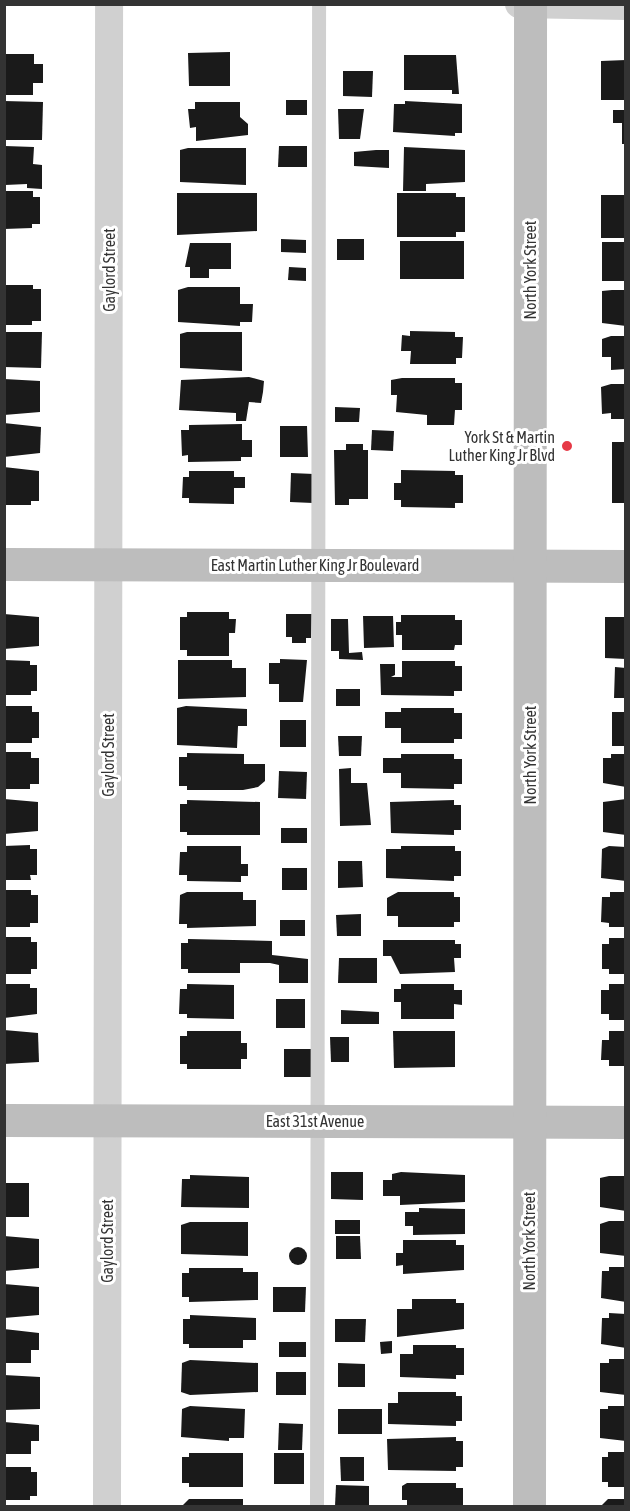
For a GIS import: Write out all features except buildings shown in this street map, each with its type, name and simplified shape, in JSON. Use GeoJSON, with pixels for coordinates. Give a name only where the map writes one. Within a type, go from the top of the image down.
{"type":"FeatureCollection","features":[{"type":"Feature","properties":{"kind":"main road","name":"North York Street"},"geometry":{"type":"LineString","coordinates":[[529,1506],[530,5]]}},
{"type":"Feature","properties":{"kind":"main road","name":"East Martin Luther King Jr Boulevard"},"geometry":{"type":"LineString","coordinates":[[4,564],[626,566]]}},
{"type":"Feature","properties":{"kind":"main road","name":"East 31st Avenue"},"geometry":{"type":"LineString","coordinates":[[4,1120],[626,1122]]}},
{"type":"Feature","properties":{"kind":"street","name":"Gaylord Street"},"geometry":{"type":"LineString","coordinates":[[107,1506],[109,4]]}},
{"type":"Feature","properties":{"kind":"street"},"geometry":{"type":"LineString","coordinates":[[519,4],[626,6]]}},
{"type":"Feature","properties":{"kind":"lane"},"geometry":{"type":"LineString","coordinates":[[317,1506],[319,4]]}},
{"type":"Feature","properties":{"kind":"place","name":"York St & Martin Luther King Jr Blvd"},"geometry":{"type":"Point","coordinates":[567,446]}}]}
